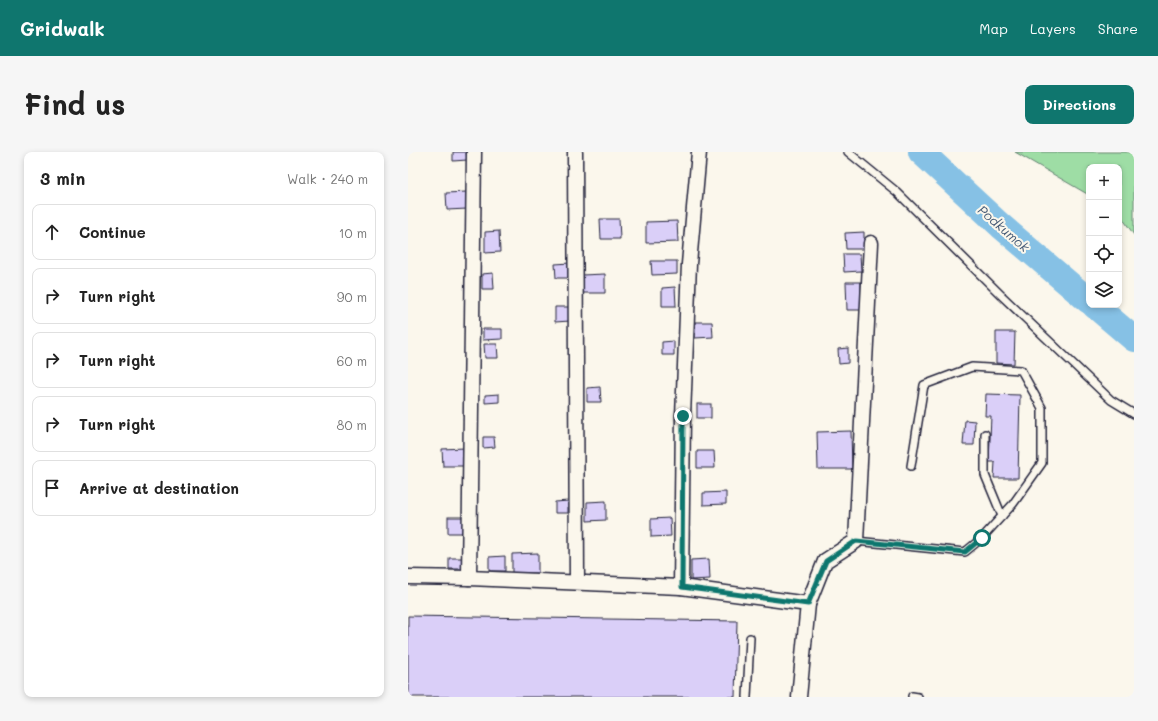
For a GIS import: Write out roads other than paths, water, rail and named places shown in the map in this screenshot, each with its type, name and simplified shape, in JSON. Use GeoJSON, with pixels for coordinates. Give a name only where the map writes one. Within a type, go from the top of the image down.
{"type":"FeatureCollection","features":[{"type":"Feature","properties":{"kind":"street"},"geometry":{"type":"LineString","coordinates":[[469,578],[474,152]]}},
{"type":"Feature","properties":{"kind":"street"},"geometry":{"type":"LineString","coordinates":[[576,152],[577,582]]}},
{"type":"Feature","properties":{"kind":"street"},"geometry":{"type":"LineString","coordinates":[[682,587],[683,416],[687,294],[698,152]]}},
{"type":"Feature","properties":{"kind":"street"},"geometry":{"type":"LineString","coordinates":[[799,697],[808,604],[826,561],[856,541],[871,242]]}},
{"type":"Feature","properties":{"kind":"street"},"geometry":{"type":"LineString","coordinates":[[408,577],[469,578],[682,587],[808,604]]}},
{"type":"Feature","properties":{"kind":"lane"},"geometry":{"type":"LineString","coordinates":[[848,152],[897,192],[1110,400],[1134,414]]}},
{"type":"Feature","properties":{"kind":"lane"},"geometry":{"type":"LineString","coordinates":[[856,541],[965,552],[982,538],[1013,504],[1042,463],[1042,408],[1021,370],[972,368],[924,384],[910,466]]}},
{"type":"Feature","properties":{"kind":"lane"},"geometry":{"type":"LineString","coordinates":[[985,434],[984,475],[1002,516]]}},
{"type":"Feature","properties":{"kind":"lane"},"geometry":{"type":"LineString","coordinates":[[748,697],[750,638]]}},
{"type":"Feature","properties":{"kind":"waterway","name":"Podkumok"},"geometry":{"type":"LineString","coordinates":[[921,152],[1001,226],[1086,298]]}},
{"type":"Feature","properties":{"kind":"waterway","name":"Podkumok"},"geometry":{"type":"LineString","coordinates":[[1098,308],[1134,339]]}}]}
